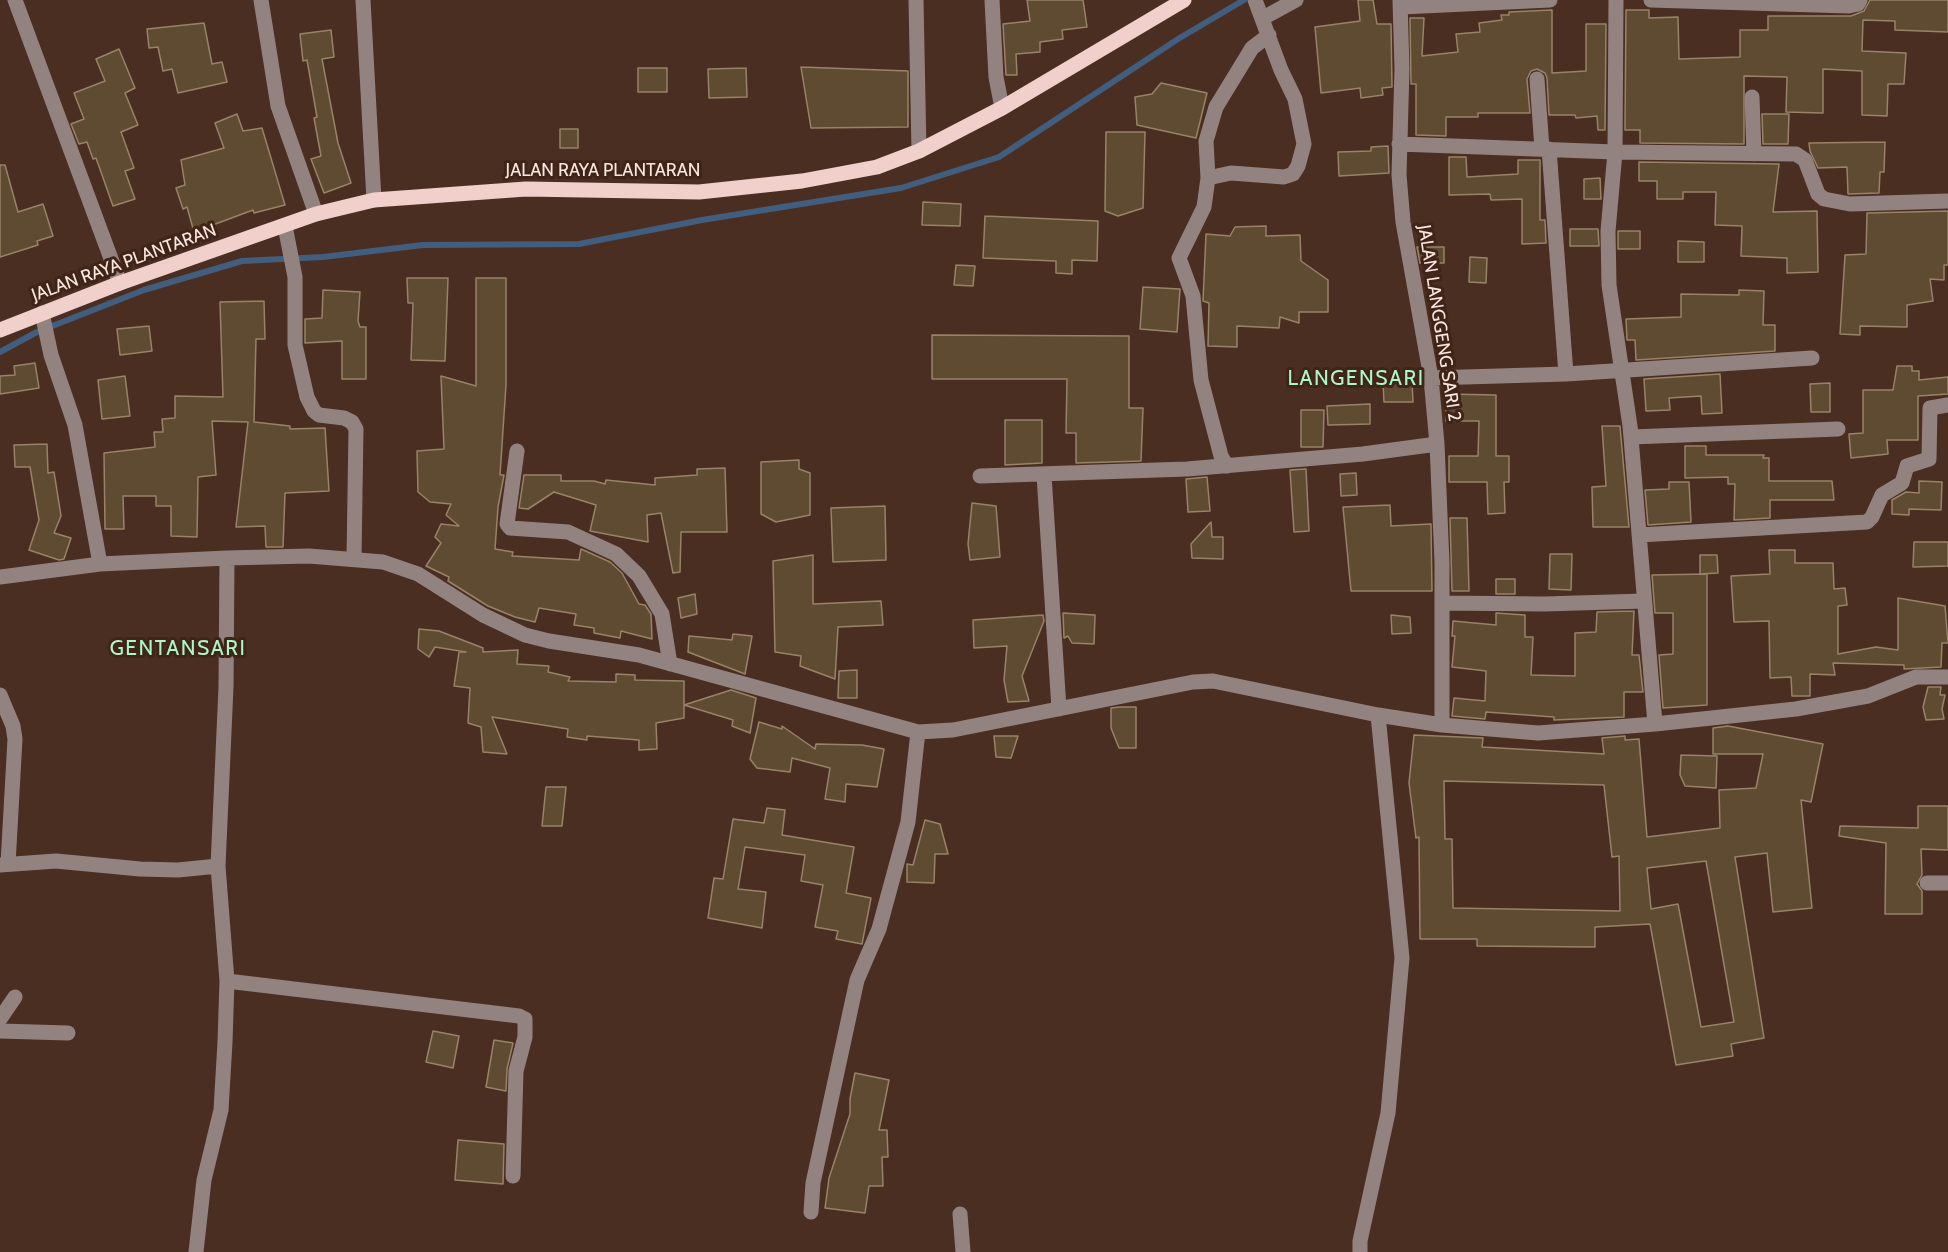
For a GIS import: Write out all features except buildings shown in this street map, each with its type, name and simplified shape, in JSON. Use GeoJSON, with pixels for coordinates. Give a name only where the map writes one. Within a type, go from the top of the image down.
{"type":"FeatureCollection","features":[{"type":"Feature","properties":{"kind":"main road","name":"JALAN RAYA PLANTARAN"},"geometry":{"type":"LineString","coordinates":[[0,330],[42,317],[120,283],[316,214],[374,201],[526,189],[699,192],[802,181],[877,167],[919,151],[1002,108],[1185,0]]}},
{"type":"Feature","properties":{"kind":"street"},"geometry":{"type":"LineString","coordinates":[[15,0],[120,283]]}},
{"type":"Feature","properties":{"kind":"street"},"geometry":{"type":"LineString","coordinates":[[261,0],[278,106],[316,214]]}},
{"type":"Feature","properties":{"kind":"street"},"geometry":{"type":"LineString","coordinates":[[363,0],[374,201]]}},
{"type":"Feature","properties":{"kind":"street"},"geometry":{"type":"LineString","coordinates":[[916,0],[919,151]]}},
{"type":"Feature","properties":{"kind":"street"},"geometry":{"type":"LineString","coordinates":[[992,0],[996,77],[1002,108]]}},
{"type":"Feature","properties":{"kind":"street"},"geometry":{"type":"LineString","coordinates":[[1208,178],[1231,173],[1284,177],[1293,174],[1298,166],[1304,144],[1295,99],[1281,70],[1259,10],[1296,0]]}},
{"type":"Feature","properties":{"kind":"street"},"geometry":{"type":"LineString","coordinates":[[1400,4],[1550,0]]}},
{"type":"Feature","properties":{"kind":"street"},"geometry":{"type":"LineString","coordinates":[[1616,0],[1616,152],[1608,231],[1609,285],[1631,437],[1655,724]]}},
{"type":"Feature","properties":{"kind":"street"},"geometry":{"type":"LineString","coordinates":[[1651,0],[1850,6],[1860,0]]}},
{"type":"Feature","properties":{"kind":"street","name":"JALAN LANGGENG SARI 2"},"geometry":{"type":"LineString","coordinates":[[1400,4],[1399,144],[1403,222],[1431,378],[1437,444],[1442,603],[1442,725]]}},
{"type":"Feature","properties":{"kind":"street"},"geometry":{"type":"LineString","coordinates":[[1227,466],[1221,456],[1201,380],[1193,296],[1179,258],[1204,207],[1208,178],[1206,141],[1216,107],[1252,48],[1269,35]]}},
{"type":"Feature","properties":{"kind":"street"},"geometry":{"type":"LineString","coordinates":[[1537,79],[1546,149],[1566,374]]}},
{"type":"Feature","properties":{"kind":"street"},"geometry":{"type":"LineString","coordinates":[[1752,97],[1754,154]]}},
{"type":"Feature","properties":{"kind":"street"},"geometry":{"type":"LineString","coordinates":[[1399,144],[1802,156],[1818,194],[1832,201],[1851,204],[1948,201]]}},
{"type":"Feature","properties":{"kind":"street"},"geometry":{"type":"LineString","coordinates":[[285,226],[295,277],[295,345],[307,397],[314,411],[319,415],[344,418],[352,422],[356,429],[354,558]]}},
{"type":"Feature","properties":{"kind":"street"},"geometry":{"type":"LineString","coordinates":[[42,317],[51,355],[75,425],[100,564]]}},
{"type":"Feature","properties":{"kind":"street"},"geometry":{"type":"LineString","coordinates":[[1431,378],[1566,374],[1812,358]]}},
{"type":"Feature","properties":{"kind":"street"},"geometry":{"type":"LineString","coordinates":[[1639,535],[1867,522],[1882,495],[1902,483],[1907,466],[1929,459],[1929,410],[1933,406],[1948,405]]}},
{"type":"Feature","properties":{"kind":"street"},"geometry":{"type":"LineString","coordinates":[[1631,437],[1838,429]]}},
{"type":"Feature","properties":{"kind":"street"},"geometry":{"type":"LineString","coordinates":[[980,476],[1044,476],[1227,466],[1363,454],[1437,444]]}},
{"type":"Feature","properties":{"kind":"street"},"geometry":{"type":"LineString","coordinates":[[517,451],[507,524],[510,528],[568,532],[616,554],[639,576],[662,614],[670,664]]}},
{"type":"Feature","properties":{"kind":"street"},"geometry":{"type":"LineString","coordinates":[[1044,476],[1059,709]]}},
{"type":"Feature","properties":{"kind":"street"},"geometry":{"type":"LineString","coordinates":[[196,1252],[204,1180],[221,1110],[227,981],[218,866],[226,687],[227,558]]}},
{"type":"Feature","properties":{"kind":"street"},"geometry":{"type":"LineString","coordinates":[[0,577],[100,564],[227,558],[354,558],[383,562],[418,574],[510,630],[549,641],[639,656],[918,732],[953,730],[1193,682],[1213,681],[1378,715],[1442,725],[1538,733],[1655,724],[1796,709],[1868,696],[1916,677],[1948,677]]}},
{"type":"Feature","properties":{"kind":"street"},"geometry":{"type":"LineString","coordinates":[[1442,603],[1544,604],[1644,601]]}},
{"type":"Feature","properties":{"kind":"street"},"geometry":{"type":"LineString","coordinates":[[0,695],[13,726],[15,739],[4,865],[56,861],[178,870],[218,866]]}},
{"type":"Feature","properties":{"kind":"street"},"geometry":{"type":"LineString","coordinates":[[1360,1252],[1360,1241],[1388,1113],[1402,958],[1378,715]]}},
{"type":"Feature","properties":{"kind":"street"},"geometry":{"type":"LineString","coordinates":[[811,1212],[815,1172],[857,980],[879,929],[908,822],[918,732]]}},
{"type":"Feature","properties":{"kind":"street"},"geometry":{"type":"LineString","coordinates":[[1927,883],[1948,883]]}},
{"type":"Feature","properties":{"kind":"street"},"geometry":{"type":"LineString","coordinates":[[227,981],[525,1018],[525,1037],[516,1071],[513,1176]]}},
{"type":"Feature","properties":{"kind":"street"},"geometry":{"type":"LineString","coordinates":[[0,1019],[15,997]]}},
{"type":"Feature","properties":{"kind":"street"},"geometry":{"type":"LineString","coordinates":[[0,1031],[68,1033]]}},
{"type":"Feature","properties":{"kind":"street"},"geometry":{"type":"LineString","coordinates":[[960,1214],[963,1252]]}},
{"type":"Feature","properties":{"kind":"waterway"},"geometry":{"type":"LineString","coordinates":[[0,352],[37,332],[144,290],[242,261],[323,257],[423,245],[579,244],[702,220],[901,188],[999,157],[1178,39],[1244,0]]}},
{"type":"Feature","properties":{"kind":"district","name":"LANGENSARI"},"geometry":{"type":"Point","coordinates":[1356,379]}},
{"type":"Feature","properties":{"kind":"district","name":"GENTANSARI"},"geometry":{"type":"Point","coordinates":[178,649]}}]}
